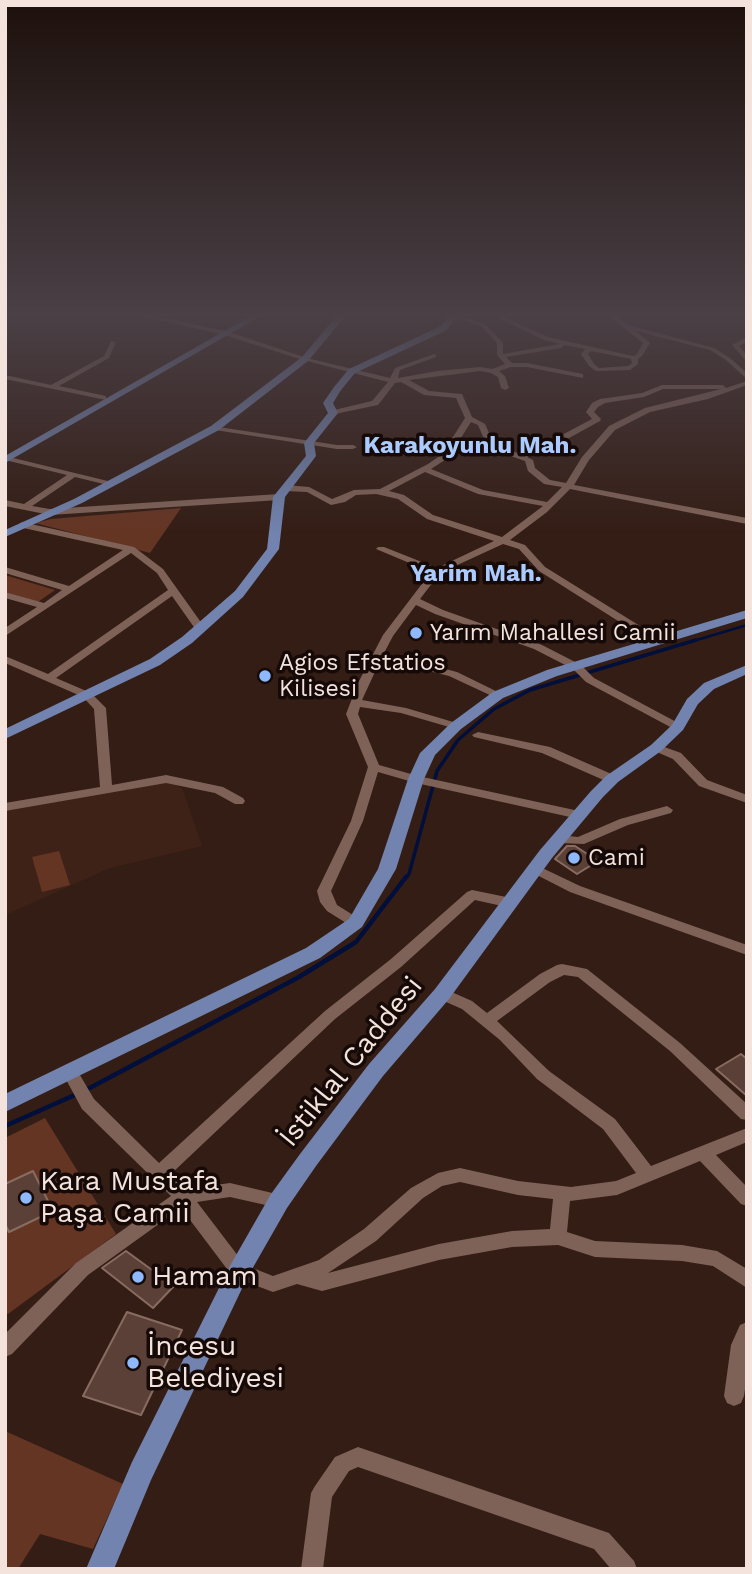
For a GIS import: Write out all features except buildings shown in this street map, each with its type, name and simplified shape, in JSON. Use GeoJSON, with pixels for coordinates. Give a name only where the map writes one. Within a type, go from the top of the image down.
{"type":"FeatureCollection","features":[{"type":"Feature","properties":{"kind":"main road"},"geometry":{"type":"LineString","coordinates":[[6,458],[124,386]]}},
{"type":"Feature","properties":{"kind":"main road"},"geometry":{"type":"LineString","coordinates":[[6,458],[130,386]]}},
{"type":"Feature","properties":{"kind":"main road"},"geometry":{"type":"LineString","coordinates":[[5,534],[112,483],[215,428],[269,386]]}},
{"type":"Feature","properties":{"kind":"main road"},"geometry":{"type":"LineString","coordinates":[[5,735],[155,662],[239,594],[273,549],[283,493],[311,456],[309,443],[333,414],[328,403],[340,386]]}},
{"type":"Feature","properties":{"kind":"main road"},"geometry":{"type":"LineString","coordinates":[[5,1104],[74,1079],[313,953],[356,923],[387,869],[424,781],[428,753],[456,726],[498,695],[552,673],[747,614]]}},
{"type":"Feature","properties":{"kind":"main road","name":"İstiklal Caddesi"},"geometry":{"type":"LineString","coordinates":[[100,1569],[141,1471],[239,1271],[279,1201],[376,1070],[442,994],[579,815],[612,779],[656,748],[678,727],[692,702],[709,686],[747,669]]}},
{"type":"Feature","properties":{"kind":"street"},"geometry":{"type":"LineString","coordinates":[[333,414],[375,403],[389,386]]}},
{"type":"Feature","properties":{"kind":"street"},"geometry":{"type":"LineString","coordinates":[[416,386],[427,393],[459,396],[469,418],[481,424],[491,446],[529,460],[531,469],[547,482],[747,521]]}},
{"type":"Feature","properties":{"kind":"street"},"geometry":{"type":"LineString","coordinates":[[52,387],[103,398]]}},
{"type":"Feature","properties":{"kind":"street"},"geometry":{"type":"LineString","coordinates":[[521,457],[546,447],[597,419],[590,412],[595,405],[603,401],[644,394],[662,387],[734,387]]}},
{"type":"Feature","properties":{"kind":"street"},"geometry":{"type":"LineString","coordinates":[[356,923],[332,908],[324,891],[357,821],[374,767],[352,714],[363,683],[388,635],[437,571],[504,540],[549,505],[567,487],[585,459],[612,428],[629,417],[648,410],[705,397],[734,387]]}},
{"type":"Feature","properties":{"kind":"street"},"geometry":{"type":"LineString","coordinates":[[383,491],[448,454],[447,446],[456,439],[469,418]]}},
{"type":"Feature","properties":{"kind":"street"},"geometry":{"type":"LineString","coordinates":[[215,428],[353,447]]}},
{"type":"Feature","properties":{"kind":"street"},"geometry":{"type":"LineString","coordinates":[[6,458],[112,483]]}},
{"type":"Feature","properties":{"kind":"street"},"geometry":{"type":"LineString","coordinates":[[424,469],[481,492],[549,505]]}},
{"type":"Feature","properties":{"kind":"street"},"geometry":{"type":"LineString","coordinates":[[25,507],[74,474]]}},
{"type":"Feature","properties":{"kind":"street"},"geometry":{"type":"LineString","coordinates":[[5,503],[50,512],[309,490],[331,502],[342,500],[354,493],[383,491],[401,497],[430,517],[522,547],[542,569],[657,641]]}},
{"type":"Feature","properties":{"kind":"street"},"geometry":{"type":"LineString","coordinates":[[22,525],[131,549],[160,571],[200,628]]}},
{"type":"Feature","properties":{"kind":"street"},"geometry":{"type":"LineString","coordinates":[[5,633],[131,549]]}},
{"type":"Feature","properties":{"kind":"street"},"geometry":{"type":"LineString","coordinates":[[381,549],[437,571]]}},
{"type":"Feature","properties":{"kind":"street"},"geometry":{"type":"LineString","coordinates":[[5,570],[68,589]]}},
{"type":"Feature","properties":{"kind":"street"},"geometry":{"type":"LineString","coordinates":[[50,677],[174,590]]}},
{"type":"Feature","properties":{"kind":"street"},"geometry":{"type":"LineString","coordinates":[[5,595],[44,606]]}},
{"type":"Feature","properties":{"kind":"street"},"geometry":{"type":"LineString","coordinates":[[414,600],[439,612],[538,647],[577,667],[590,680],[678,727]]}},
{"type":"Feature","properties":{"kind":"street"},"geometry":{"type":"LineString","coordinates":[[377,655],[446,672],[498,695]]}},
{"type":"Feature","properties":{"kind":"street"},"geometry":{"type":"LineString","coordinates":[[5,659],[87,695],[100,708],[106,789]]}},
{"type":"Feature","properties":{"kind":"street"},"geometry":{"type":"LineString","coordinates":[[357,704],[402,710],[456,726]]}},
{"type":"Feature","properties":{"kind":"street"},"geometry":{"type":"LineString","coordinates":[[478,735],[546,750],[612,779]]}},
{"type":"Feature","properties":{"kind":"street"},"geometry":{"type":"LineString","coordinates":[[656,748],[677,756],[703,783],[747,799]]}},
{"type":"Feature","properties":{"kind":"street"},"geometry":{"type":"LineString","coordinates":[[374,767],[424,781],[579,815]]}},
{"type":"Feature","properties":{"kind":"street"},"geometry":{"type":"LineString","coordinates":[[5,807],[166,779],[219,790],[239,801]]}},
{"type":"Feature","properties":{"kind":"street"},"geometry":{"type":"LineString","coordinates":[[559,839],[579,841],[624,822],[667,810]]}},
{"type":"Feature","properties":{"kind":"street"},"geometry":{"type":"LineString","coordinates":[[536,869],[575,889],[747,950]]}},
{"type":"Feature","properties":{"kind":"street"},"geometry":{"type":"LineString","coordinates":[[160,1173],[330,1015],[396,963],[472,895],[512,904]]}},
{"type":"Feature","properties":{"kind":"street"},"geometry":{"type":"LineString","coordinates":[[486,1021],[545,978],[562,970],[582,973],[675,1047],[747,1114]]}},
{"type":"Feature","properties":{"kind":"street"},"geometry":{"type":"LineString","coordinates":[[442,994],[467,1004],[543,1074],[609,1124],[648,1175]]}},
{"type":"Feature","properties":{"kind":"street"},"geometry":{"type":"LineString","coordinates":[[74,1079],[88,1104],[183,1197],[239,1271],[273,1284],[325,1266],[370,1235],[416,1193],[438,1180],[460,1175],[518,1188],[562,1193],[617,1188],[747,1135]]}},
{"type":"Feature","properties":{"kind":"street"},"geometry":{"type":"LineString","coordinates":[[703,1153],[747,1199]]}},
{"type":"Feature","properties":{"kind":"street"},"geometry":{"type":"LineString","coordinates":[[8,1340],[82,1269],[183,1197],[229,1190],[279,1201]]}},
{"type":"Feature","properties":{"kind":"street"},"geometry":{"type":"LineString","coordinates":[[558,1237],[562,1193]]}},
{"type":"Feature","properties":{"kind":"street"},"geometry":{"type":"LineString","coordinates":[[297,1276],[322,1283],[439,1252],[512,1239],[558,1237],[595,1249],[682,1253],[717,1259],[747,1280]]}},
{"type":"Feature","properties":{"kind":"street"},"geometry":{"type":"LineString","coordinates":[[734,1395],[741,1345],[747,1331]]}},
{"type":"Feature","properties":{"kind":"street"},"geometry":{"type":"LineString","coordinates":[[312,1569],[322,1493],[342,1464],[358,1457],[601,1541],[626,1569]]}},
{"type":"Feature","properties":{"kind":"shaded area"},"geometry":{"type":"Polygon","coordinates":[[[181,508],[150,553],[35,523],[51,519],[181,508]]]}},
{"type":"Feature","properties":{"kind":"shaded area"},"geometry":{"type":"Polygon","coordinates":[[[5,575],[55,590],[38,602],[5,592],[5,575]]]}},
{"type":"Feature","properties":{"kind":"shaded area"},"geometry":{"type":"Polygon","coordinates":[[[162,778],[182,788],[202,846],[110,868],[5,915],[5,808],[162,778]]]}},
{"type":"Feature","properties":{"kind":"shaded area"},"geometry":{"type":"Polygon","coordinates":[[[59,851],[70,885],[42,892],[32,857],[59,851]]]}},
{"type":"Feature","properties":{"kind":"shaded area"},"geometry":{"type":"Polygon","coordinates":[[[45,1118],[116,1234],[8,1314],[5,1312],[5,1138],[45,1118]]]}},
{"type":"Feature","properties":{"kind":"shaded area"},"geometry":{"type":"Polygon","coordinates":[[[5,1431],[123,1484],[93,1549],[40,1534],[18,1569],[5,1569],[5,1431]]]}},
{"type":"Feature","properties":{"kind":"waterway"},"geometry":{"type":"LineString","coordinates":[[690,642],[747,625]]}},
{"type":"Feature","properties":{"kind":"waterway"},"geometry":{"type":"LineString","coordinates":[[405,879],[409,874],[437,771],[458,740],[494,709],[530,690],[696,640]]}},
{"type":"Feature","properties":{"kind":"waterway"},"geometry":{"type":"LineString","coordinates":[[84,1091],[299,977],[356,942],[406,877]]}},
{"type":"Feature","properties":{"kind":"waterway"},"geometry":{"type":"LineString","coordinates":[[5,1126],[77,1094]]}},
{"type":"Feature","properties":{"kind":"place","name":"Yarım Mahallesi Camii"},"geometry":{"type":"Point","coordinates":[416,633]}},
{"type":"Feature","properties":{"kind":"place","name":"Agios Efstatios Kilisesi"},"geometry":{"type":"Point","coordinates":[265,676]}},
{"type":"Feature","properties":{"kind":"place","name":"Cami"},"geometry":{"type":"Point","coordinates":[574,858]}},
{"type":"Feature","properties":{"kind":"place","name":"Kara Mustafa Paşa Camii"},"geometry":{"type":"Point","coordinates":[26,1198]}},
{"type":"Feature","properties":{"kind":"place","name":"Hamam"},"geometry":{"type":"Point","coordinates":[138,1277]}},
{"type":"Feature","properties":{"kind":"place","name":"İncesu Belediyesi"},"geometry":{"type":"Point","coordinates":[133,1363]}},
{"type":"Feature","properties":{"kind":"district","name":"Karakoyunlu Mah."},"geometry":{"type":"Point","coordinates":[470,446]}},
{"type":"Feature","properties":{"kind":"district","name":"Yarim Mah."},"geometry":{"type":"Point","coordinates":[476,574]}}]}
